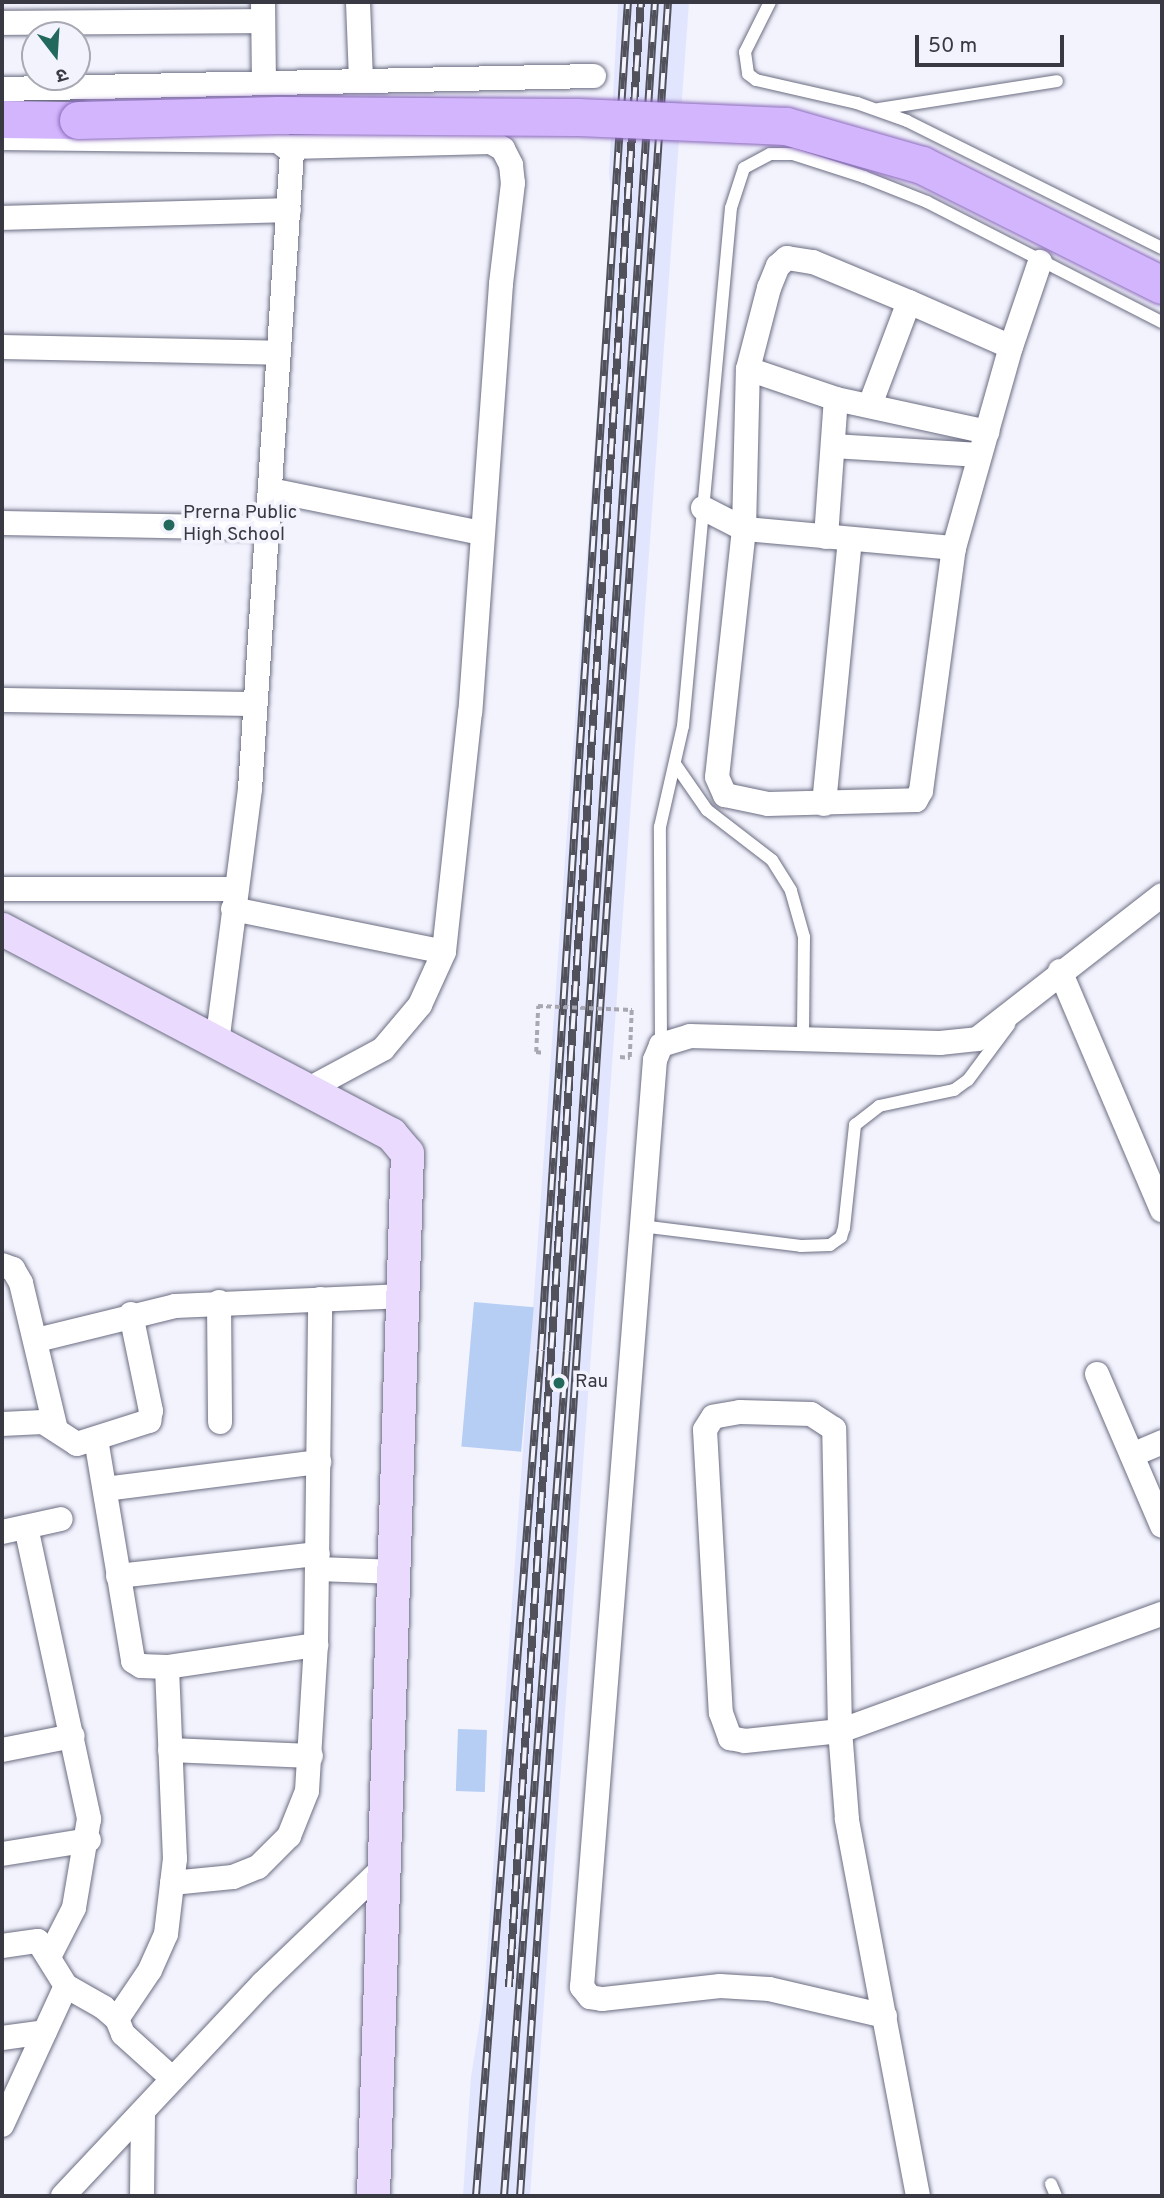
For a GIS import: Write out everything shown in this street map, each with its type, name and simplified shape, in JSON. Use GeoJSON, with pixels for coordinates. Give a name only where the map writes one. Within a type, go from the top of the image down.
{"type":"FeatureCollection","features":[{"type":"Feature","properties":{"kind":"main road"},"geometry":{"type":"LineString","coordinates":[[2,119],[78,120],[278,115],[564,117],[786,127],[922,165],[1162,285]]}},
{"type":"Feature","properties":{"kind":"street"},"geometry":{"type":"LineString","coordinates":[[358,2],[361,81]]}},
{"type":"Feature","properties":{"kind":"street"},"geometry":{"type":"LineString","coordinates":[[2,23],[263,11],[264,83]]}},
{"type":"Feature","properties":{"kind":"street"},"geometry":{"type":"LineString","coordinates":[[2,89],[593,76]]}},
{"type":"Feature","properties":{"kind":"street"},"geometry":{"type":"LineString","coordinates":[[2,138],[278,141],[290,146],[491,142],[503,149],[511,164],[470,712],[444,952],[420,1005],[383,1049],[307,1090]]}},
{"type":"Feature","properties":{"kind":"street"},"geometry":{"type":"LineString","coordinates":[[217,1042],[250,789],[253,704],[268,528],[289,211],[290,146]]}},
{"type":"Feature","properties":{"kind":"street"},"geometry":{"type":"LineString","coordinates":[[2,218],[289,211]]}},
{"type":"Feature","properties":{"kind":"street"},"geometry":{"type":"LineString","coordinates":[[1011,347],[813,262],[787,258],[769,288],[748,369],[744,529],[717,776],[725,796],[737,801],[824,804],[906,803],[916,800],[921,791],[954,548],[1011,347],[1040,262]]}},
{"type":"Feature","properties":{"kind":"street"},"geometry":{"type":"LineString","coordinates":[[870,405],[909,302]]}},
{"type":"Feature","properties":{"kind":"street"},"geometry":{"type":"LineString","coordinates":[[2,347],[279,353]]}},
{"type":"Feature","properties":{"kind":"street"},"geometry":{"type":"LineString","coordinates":[[748,369],[836,400],[870,405],[983,444]]}},
{"type":"Feature","properties":{"kind":"street"},"geometry":{"type":"LineString","coordinates":[[824,804],[838,538],[832,446],[836,400]]}},
{"type":"Feature","properties":{"kind":"street"},"geometry":{"type":"LineString","coordinates":[[832,446],[983,444]]}},
{"type":"Feature","properties":{"kind":"street"},"geometry":{"type":"LineString","coordinates":[[270,490],[482,533]]}},
{"type":"Feature","properties":{"kind":"street"},"geometry":{"type":"LineString","coordinates":[[704,508],[744,529],[954,548]]}},
{"type":"Feature","properties":{"kind":"street"},"geometry":{"type":"LineString","coordinates":[[2,523],[268,528]]}},
{"type":"Feature","properties":{"kind":"street"},"geometry":{"type":"LineString","coordinates":[[2,700],[253,704]]}},
{"type":"Feature","properties":{"kind":"street"},"geometry":{"type":"LineString","coordinates":[[2,889],[235,899],[444,952]]}},
{"type":"Feature","properties":{"kind":"street"},"geometry":{"type":"LineString","coordinates":[[885,2016],[769,1989],[720,1986],[602,1999],[590,1997],[582,1987],[655,1060],[661,1045],[690,1036],[965,1043],[977,1039],[1060,971],[1161,899]]}},
{"type":"Feature","properties":{"kind":"street"},"geometry":{"type":"LineString","coordinates":[[2,929],[391,1134],[407,1153],[397,1572],[383,1868],[373,2196]]}},
{"type":"Feature","properties":{"kind":"street"},"geometry":{"type":"LineString","coordinates":[[1060,971],[1162,1210]]}},
{"type":"Feature","properties":{"kind":"street"},"geometry":{"type":"LineString","coordinates":[[2,1265],[13,1269],[21,1283],[37,1340],[56,1430]]}},
{"type":"Feature","properties":{"kind":"street"},"geometry":{"type":"LineString","coordinates":[[37,1340],[131,1314],[219,1303],[405,1296]]}},
{"type":"Feature","properties":{"kind":"street"},"geometry":{"type":"LineString","coordinates":[[172,1883],[233,1877],[273,1856],[289,1836],[300,1811],[311,1756],[316,1645],[320,1299]]}},
{"type":"Feature","properties":{"kind":"street"},"geometry":{"type":"LineString","coordinates":[[219,1303],[220,1422]]}},
{"type":"Feature","properties":{"kind":"street"},"geometry":{"type":"LineString","coordinates":[[2,1424],[29,1420],[56,1430],[77,1444],[149,1421],[151,1411],[131,1314]]}},
{"type":"Feature","properties":{"kind":"street"},"geometry":{"type":"LineString","coordinates":[[1097,1374],[1162,1526]]}},
{"type":"Feature","properties":{"kind":"street"},"geometry":{"type":"LineString","coordinates":[[918,2196],[885,2016],[856,1882],[840,1731],[834,1429],[811,1414],[740,1412],[713,1418],[705,1430],[723,1730],[730,1738],[745,1741],[840,1731],[1162,1614]]}},
{"type":"Feature","properties":{"kind":"street"},"geometry":{"type":"LineString","coordinates":[[96,1440],[133,1661],[152,1668],[167,1667],[316,1645]]}},
{"type":"Feature","properties":{"kind":"street"},"geometry":{"type":"LineString","coordinates":[[1132,1455],[1162,1442]]}},
{"type":"Feature","properties":{"kind":"street"},"geometry":{"type":"LineString","coordinates":[[105,1489],[319,1462]]}},
{"type":"Feature","properties":{"kind":"street"},"geometry":{"type":"LineString","coordinates":[[50,1955],[75,1908],[89,1840],[89,1819],[73,1737],[14,1530],[61,1519]]}},
{"type":"Feature","properties":{"kind":"street"},"geometry":{"type":"LineString","coordinates":[[118,1576],[318,1562],[397,1572]]}},
{"type":"Feature","properties":{"kind":"street"},"geometry":{"type":"LineString","coordinates":[[117,2020],[160,1950],[172,1883],[175,1859],[167,1667]]}},
{"type":"Feature","properties":{"kind":"street"},"geometry":{"type":"LineString","coordinates":[[2,1749],[73,1737]]}},
{"type":"Feature","properties":{"kind":"street"},"geometry":{"type":"LineString","coordinates":[[170,1750],[311,1756]]}},
{"type":"Feature","properties":{"kind":"street"},"geometry":{"type":"LineString","coordinates":[[2,1854],[89,1840]]}},
{"type":"Feature","properties":{"kind":"street"},"geometry":{"type":"LineString","coordinates":[[63,2196],[263,1983],[383,1868]]}},
{"type":"Feature","properties":{"kind":"street"},"geometry":{"type":"LineString","coordinates":[[2,1946],[38,1941],[50,1955],[66,1986],[117,2020],[123,2034],[173,2079]]}},
{"type":"Feature","properties":{"kind":"street"},"geometry":{"type":"LineString","coordinates":[[2,2124],[66,1986]]}},
{"type":"Feature","properties":{"kind":"street"},"geometry":{"type":"LineString","coordinates":[[2,2038],[45,2032]]}},
{"type":"Feature","properties":{"kind":"street"},"geometry":{"type":"LineString","coordinates":[[142,2196],[143,2113]]}},
{"type":"Feature","properties":{"kind":"lane"},"geometry":{"type":"LineString","coordinates":[[770,2],[745,52],[748,74],[777,88],[876,110],[1030,180],[1162,247]]}},
{"type":"Feature","properties":{"kind":"lane"},"geometry":{"type":"LineString","coordinates":[[876,110],[1057,81]]}},
{"type":"Feature","properties":{"kind":"lane"},"geometry":{"type":"LineString","coordinates":[[661,1045],[658,860],[660,827],[676,764],[704,508],[732,208],[744,168],[757,158],[793,154],[864,177],[928,202],[1040,262],[1162,322]]}},
{"type":"Feature","properties":{"kind":"lane"},"geometry":{"type":"LineString","coordinates":[[676,764],[707,810],[772,860],[791,891],[804,937],[803,1038]]}},
{"type":"Feature","properties":{"kind":"lane"},"geometry":{"type":"LineString","coordinates":[[641,1226],[801,1246],[830,1245],[841,1237],[844,1228],[855,1125],[879,1106],[942,1094],[961,1085],[1029,998]]}},
{"type":"Feature","properties":{"kind":"path"},"geometry":{"type":"LineString","coordinates":[[544,1053],[536,1052],[538,1006],[632,1010],[630,1058],[621,1057]]}},
{"type":"Feature","properties":{"kind":"shaded area"},"geometry":{"type":"Polygon","coordinates":[[[618,2],[689,2],[530,2196],[463,2196],[471,2077],[484,1996],[612,201],[609,173],[618,2]]]}},
{"type":"Feature","properties":{"kind":"building"},"geometry":{"type":"Polygon","coordinates":[[[474,1302],[534,1307],[521,1452],[461,1446],[474,1302]]]}},
{"type":"Feature","properties":{"kind":"building"},"geometry":{"type":"Polygon","coordinates":[[[458,1729],[487,1730],[485,1792],[456,1791],[458,1729]]]}},
{"type":"Feature","properties":{"kind":"railway"},"geometry":{"type":"LineString","coordinates":[[476,2196],[541,1350],[628,2]]}},
{"type":"Feature","properties":{"kind":"railway"},"geometry":{"type":"LineString","coordinates":[[509,1987],[641,2]]}},
{"type":"Feature","properties":{"kind":"railway"},"geometry":{"type":"LineString","coordinates":[[504,2196],[567,1351],[655,2]]}},
{"type":"Feature","properties":{"kind":"railway"},"geometry":{"type":"LineString","coordinates":[[520,2196],[668,2]]}},
{"type":"Feature","properties":{"kind":"place","name":"Prerna Public High School"},"geometry":{"type":"Point","coordinates":[169,525]}},
{"type":"Feature","properties":{"kind":"place","name":"Rau"},"geometry":{"type":"Point","coordinates":[559,1383]}}]}
